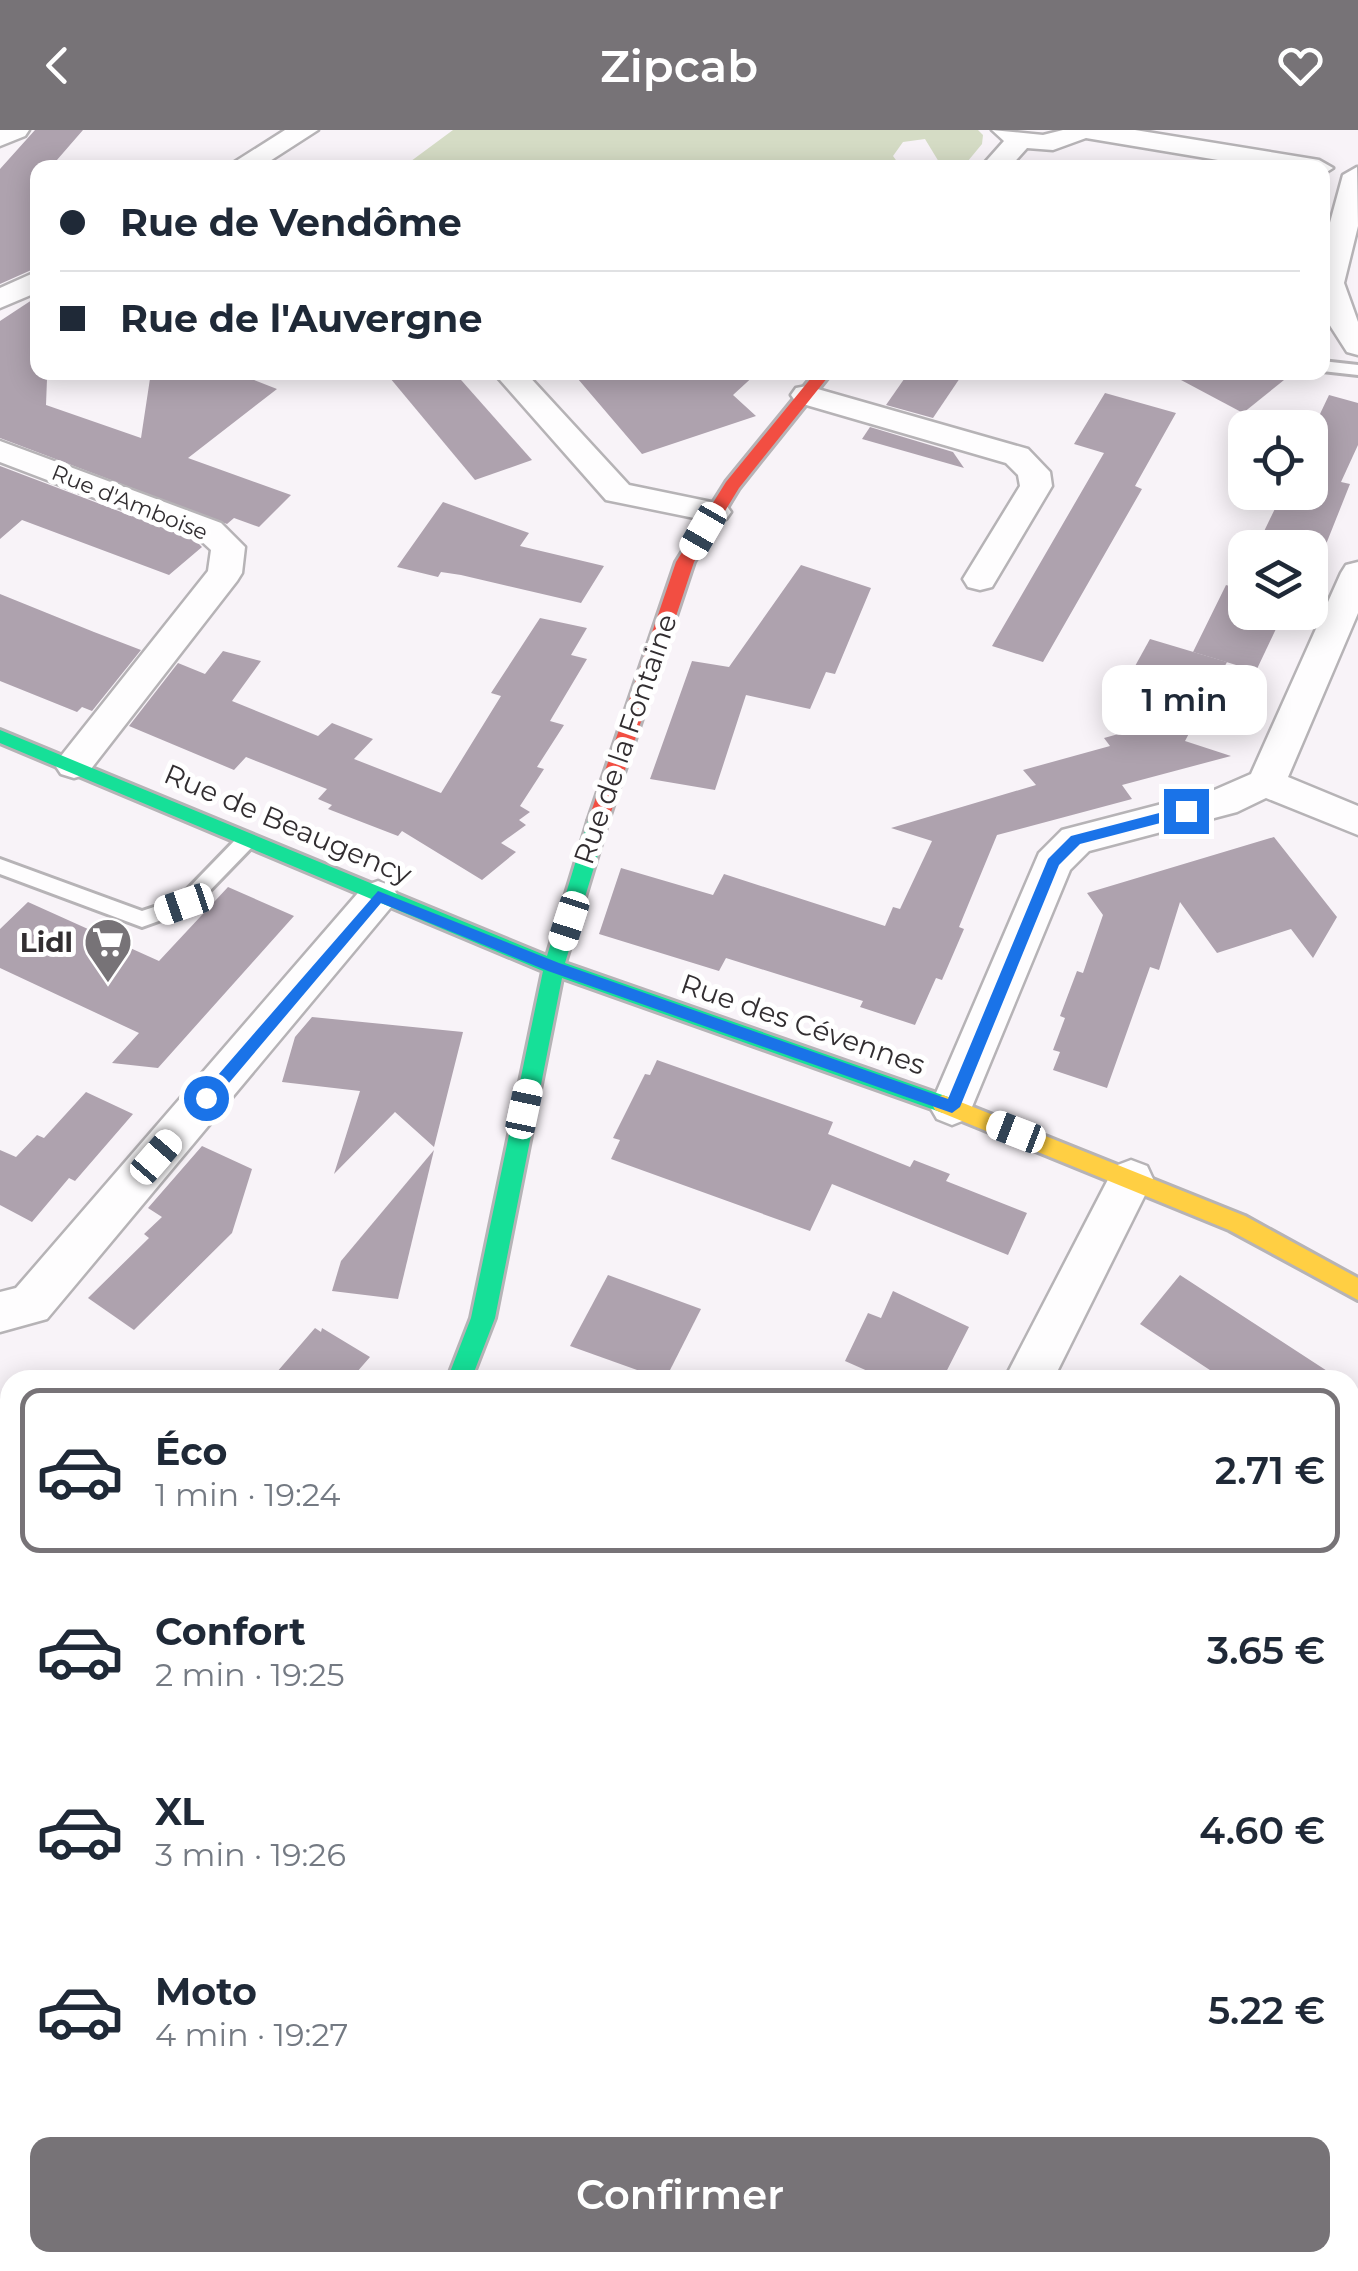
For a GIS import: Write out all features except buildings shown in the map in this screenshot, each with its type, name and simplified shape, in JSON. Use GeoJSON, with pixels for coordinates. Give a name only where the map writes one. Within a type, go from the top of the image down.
{"type":"FeatureCollection","features":[{"type":"Feature","properties":{"kind":"street"},"geometry":{"type":"LineString","coordinates":[[0,138],[16,130]]}},
{"type":"Feature","properties":{"kind":"street"},"geometry":{"type":"LineString","coordinates":[[252,160],[305,130]]}},
{"type":"Feature","properties":{"kind":"street"},"geometry":{"type":"LineString","coordinates":[[998,160],[1013,134],[1060,141],[1082,130],[1244,142],[1297,160]]}},
{"type":"Feature","properties":{"kind":"street"},"geometry":{"type":"LineString","coordinates":[[1330,170],[1357,175],[1330,258]]}},
{"type":"Feature","properties":{"kind":"street"},"geometry":{"type":"LineString","coordinates":[[0,299],[30,284]]}},
{"type":"Feature","properties":{"kind":"street"},"geometry":{"type":"LineString","coordinates":[[1330,290],[1336,311],[1358,346]]}},
{"type":"Feature","properties":{"kind":"street"},"geometry":{"type":"LineString","coordinates":[[515,380],[618,493],[714,512]]}},
{"type":"Feature","properties":{"kind":"street"},"geometry":{"type":"LineString","coordinates":[[816,384],[1017,456],[1034,472],[1036,486],[980,580]]}},
{"type":"Feature","properties":{"kind":"street","name":"Rue de la Fontaine"},"geometry":{"type":"LineString","coordinates":[[463,1370],[483,1318],[554,967],[576,885],[685,562],[714,512],[816,384]]}},
{"type":"Feature","properties":{"kind":"street","name":"Rue d'Amboise"},"geometry":{"type":"LineString","coordinates":[[0,452],[209,530],[228,547],[225,573],[74,766]]}},
{"type":"Feature","properties":{"kind":"street"},"geometry":{"type":"LineString","coordinates":[[952,1107],[1053,863],[1076,840],[1223,802],[1266,783],[1358,573]]}},
{"type":"Feature","properties":{"kind":"street","name":"Rue de Beaugency"},"geometry":{"type":"LineString","coordinates":[[0,736],[554,967]]}},
{"type":"Feature","properties":{"kind":"street"},"geometry":{"type":"LineString","coordinates":[[1266,783],[1358,821]]}},
{"type":"Feature","properties":{"kind":"street"},"geometry":{"type":"LineString","coordinates":[[0,1312],[30,1305],[378,896]]}},
{"type":"Feature","properties":{"kind":"street","name":"Rue des Cévennes"},"geometry":{"type":"LineString","coordinates":[[554,967],[952,1107],[1237,1223],[1358,1290]]}},
{"type":"Feature","properties":{"kind":"street"},"geometry":{"type":"LineString","coordinates":[[1033,1370],[1131,1180]]}},
{"type":"Feature","properties":{"kind":"lane"},"geometry":{"type":"LineString","coordinates":[[1330,367],[1358,370]]}},
{"type":"Feature","properties":{"kind":"lane"},"geometry":{"type":"LineString","coordinates":[[0,866],[142,919],[184,904],[248,840]]}},
{"type":"Feature","properties":{"kind":"green space"},"geometry":{"type":"Polygon","coordinates":[[[453,130],[978,130],[983,135],[982,144],[969,160],[938,160],[925,139],[903,142],[893,156],[896,160],[412,160],[453,130]]]}},
{"type":"Feature","properties":{"kind":"traffic: fast"},"geometry":{"type":"LineString","coordinates":[[0,736],[554,967],[943,1104]]}},
{"type":"Feature","properties":{"kind":"traffic: fast"},"geometry":{"type":"LineString","coordinates":[[463,1370],[483,1318],[554,967],[598,821]]}},
{"type":"Feature","properties":{"kind":"traffic: slow"},"geometry":{"type":"LineString","coordinates":[[943,1104],[1237,1223],[1358,1290]]}},
{"type":"Feature","properties":{"kind":"traffic: jam"},"geometry":{"type":"LineString","coordinates":[[598,821],[685,562],[732,486],[818,380]]}},
{"type":"Feature","properties":{"kind":"place","name":"Lidl"},"geometry":{"type":"Point","coordinates":[108,984]}},
{"type":"Feature","properties":{"kind":"route"},"geometry":{"type":"LineString","coordinates":[[206,1098],[378,896],[632,996],[952,1107],[1053,863],[1076,840],[1186,811]]}}]}
